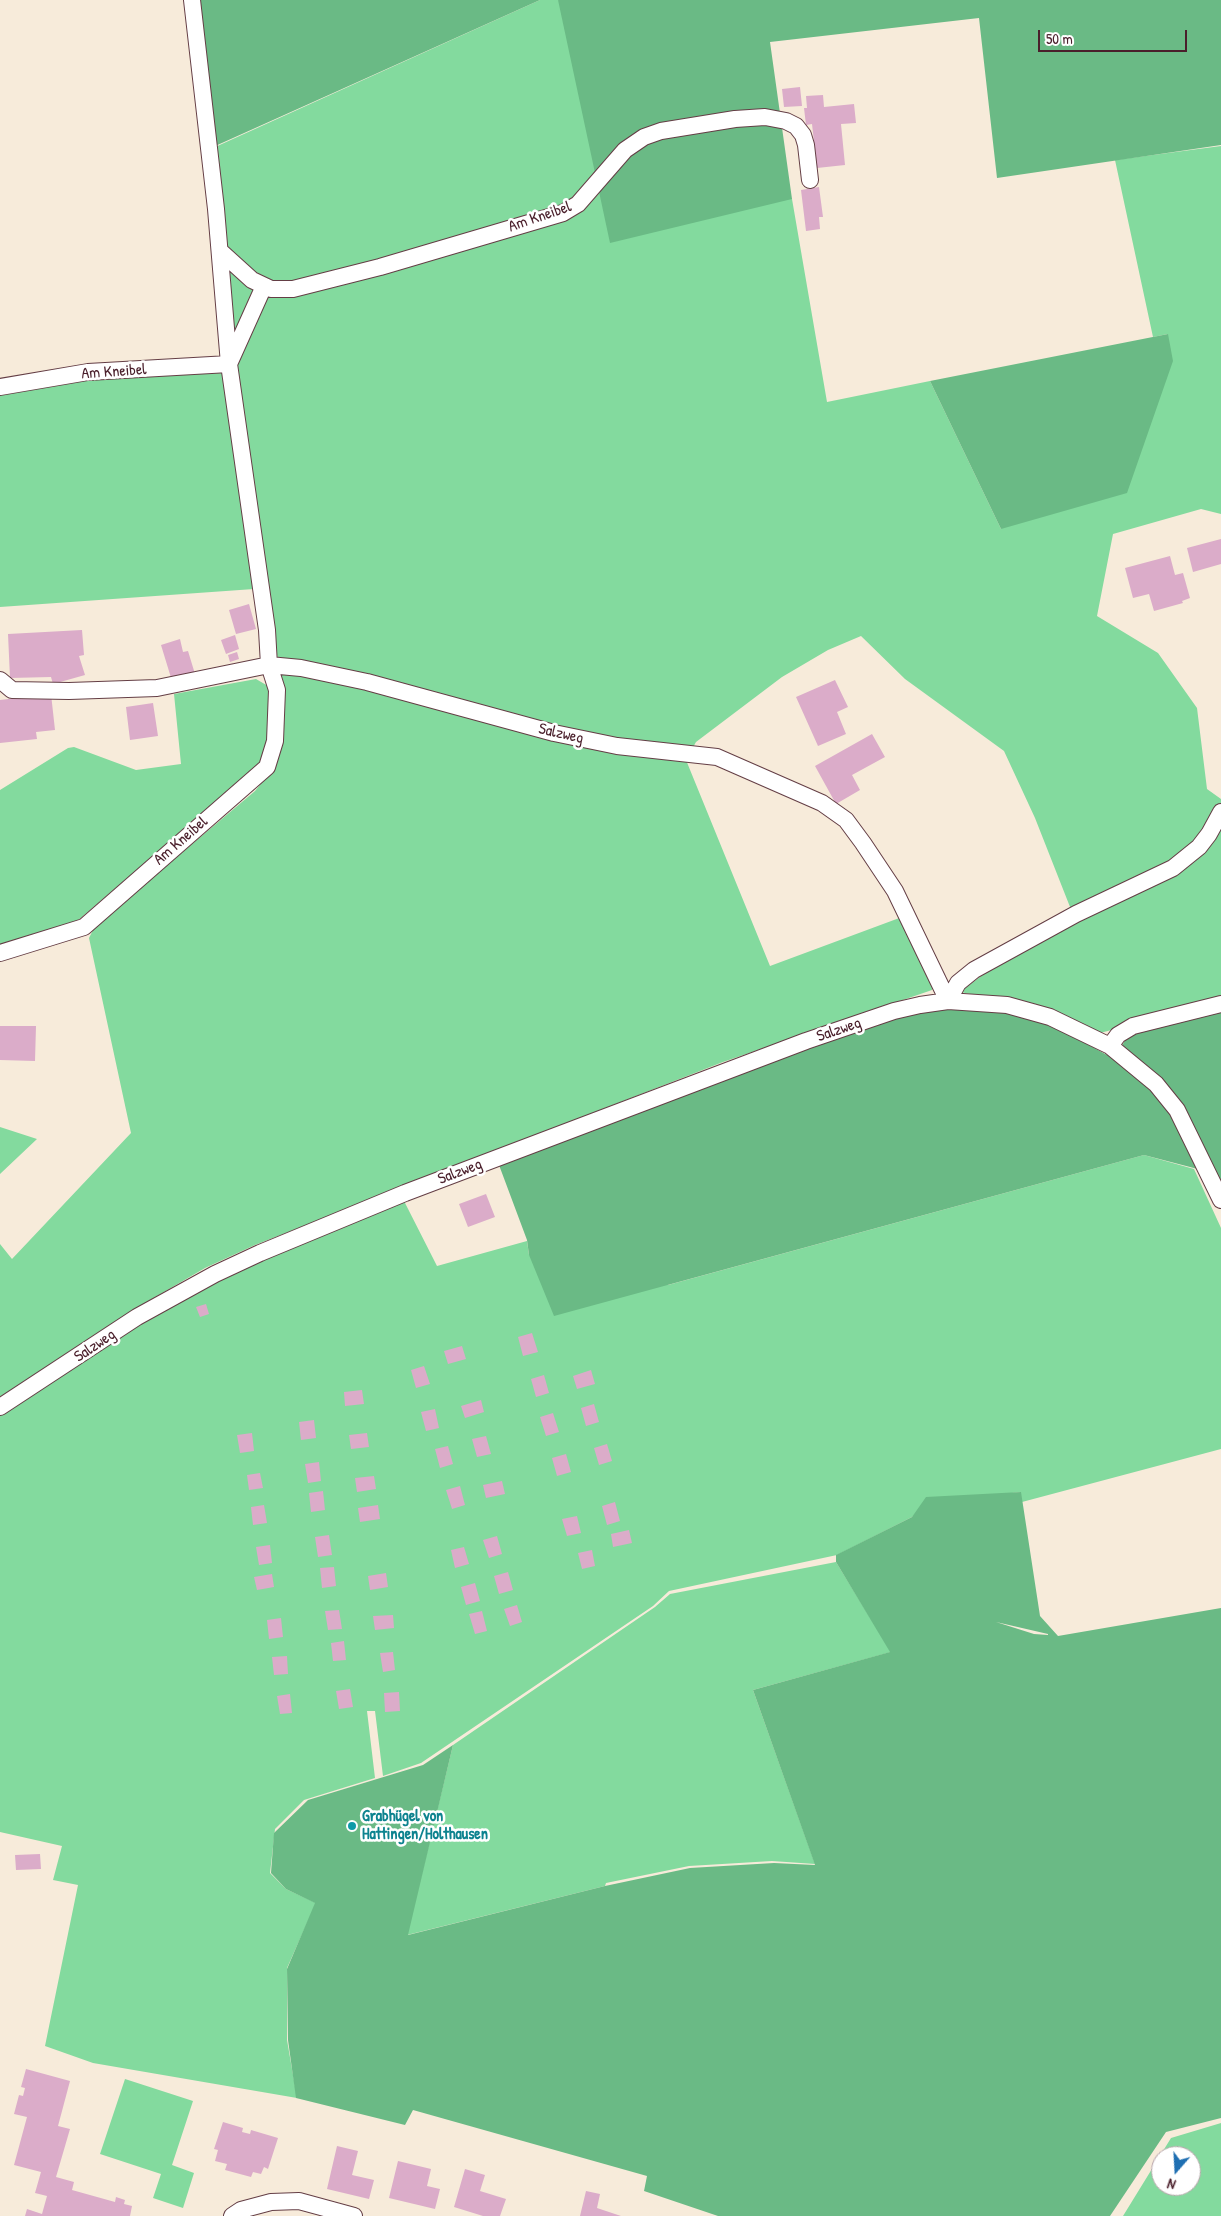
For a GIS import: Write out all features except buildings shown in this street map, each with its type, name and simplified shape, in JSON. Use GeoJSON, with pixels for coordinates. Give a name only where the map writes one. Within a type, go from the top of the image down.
{"type":"FeatureCollection","features":[{"type":"Feature","properties":{"kind":"street","name":"Am Kneibel"},"geometry":{"type":"LineString","coordinates":[[0,953],[84,927],[267,767],[275,741],[277,690],[269,665],[267,630],[229,364],[222,306],[220,251],[192,0]]}},
{"type":"Feature","properties":{"kind":"street","name":"Am Kneibel"},"geometry":{"type":"LineString","coordinates":[[220,251],[252,280],[264,286],[282,290],[380,268],[563,213],[578,204],[590,193],[625,150],[644,137],[661,131],[756,117],[786,121],[796,126],[804,134],[810,180]]}},
{"type":"Feature","properties":{"kind":"street"},"geometry":{"type":"LineString","coordinates":[[229,364],[264,286]]}},
{"type":"Feature","properties":{"kind":"street","name":"Am Kneibel"},"geometry":{"type":"LineString","coordinates":[[0,387],[88,372],[229,364]]}},
{"type":"Feature","properties":{"kind":"street"},"geometry":{"type":"LineString","coordinates":[[0,680],[12,690],[69,692],[157,688],[269,665]]}},
{"type":"Feature","properties":{"kind":"street","name":"Salzweg"},"geometry":{"type":"LineString","coordinates":[[269,665],[300,668],[367,682],[554,734],[617,746],[716,757],[822,803],[846,820],[895,891],[948,1000]]}},
{"type":"Feature","properties":{"kind":"street"},"geometry":{"type":"LineString","coordinates":[[948,1000],[958,983],[974,970],[1076,914],[1173,868],[1199,847],[1209,834],[1221,812]]}},
{"type":"Feature","properties":{"kind":"street","name":"Salzweg"},"geometry":{"type":"LineString","coordinates":[[0,1407],[138,1317],[215,1274],[260,1253],[405,1193],[806,1041],[894,1011],[948,1000],[1007,1005],[1029,1010],[1050,1017],[1110,1046],[1156,1084],[1177,1110],[1221,1200]]}},
{"type":"Feature","properties":{"kind":"street"},"geometry":{"type":"LineString","coordinates":[[1110,1046],[1118,1035],[1133,1026],[1221,1004]]}},
{"type":"Feature","properties":{"kind":"street"},"geometry":{"type":"LineString","coordinates":[[232,2216],[241,2210],[271,2202],[299,2202],[354,2216]]}},
{"type":"Feature","properties":{"kind":"green space"},"geometry":{"type":"Polygon","coordinates":[[[190,0],[540,0],[213,147],[190,0]]]}},
{"type":"Feature","properties":{"kind":"green space"},"geometry":{"type":"Polygon","coordinates":[[[540,0],[558,0],[792,199],[827,402],[930,381],[1001,529],[1168,334],[1153,337],[1115,160],[1221,146],[1221,514],[1201,509],[1113,534],[1097,616],[1158,653],[1197,708],[1207,789],[1221,799],[1221,807],[1184,856],[1072,912],[1035,818],[1004,751],[905,679],[861,636],[828,650],[782,677],[696,742],[686,760],[770,966],[902,917],[935,982],[932,990],[723,1062],[255,1245],[205,1268],[128,1313],[0,1397],[0,1244],[12,1259],[131,1133],[89,938],[95,926],[255,791],[272,770],[281,749],[285,715],[282,680],[275,644],[236,357],[271,286],[228,255],[213,148],[540,0]]]}},
{"type":"Feature","properties":{"kind":"green space"},"geometry":{"type":"Polygon","coordinates":[[[558,0],[1221,0],[1221,145],[997,178],[979,18],[770,42],[792,199],[610,243],[558,0]]]}},
{"type":"Feature","properties":{"kind":"green space"},"geometry":{"type":"Polygon","coordinates":[[[222,259],[257,290],[235,337],[222,259]]]}},
{"type":"Feature","properties":{"kind":"green space"},"geometry":{"type":"Polygon","coordinates":[[[1168,334],[1173,361],[1127,493],[1001,529],[930,381],[1168,334]]]}},
{"type":"Feature","properties":{"kind":"green space"},"geometry":{"type":"Polygon","coordinates":[[[225,373],[254,589],[0,607],[0,391],[90,376],[225,373]]]}},
{"type":"Feature","properties":{"kind":"green space"},"geometry":{"type":"Polygon","coordinates":[[[256,679],[268,686],[270,704],[270,737],[258,766],[76,922],[0,945],[0,790],[68,748],[74,747],[136,770],[181,764],[174,694],[256,679]]]}},
{"type":"Feature","properties":{"kind":"green space"},"geometry":{"type":"Polygon","coordinates":[[[1221,821],[1221,1002],[1096,1034],[1008,1001],[960,992],[1012,953],[1174,870],[1221,821]]]}},
{"type":"Feature","properties":{"kind":"green space"},"geometry":{"type":"Polygon","coordinates":[[[950,1000],[1047,1022],[1107,1055],[1122,1046],[1131,1028],[1221,1006],[1221,1188],[1213,1173],[1144,1155],[554,1316],[529,1255],[527,1240],[499,1165],[723,1076],[950,1000]]]}},
{"type":"Feature","properties":{"kind":"green space"},"geometry":{"type":"Polygon","coordinates":[[[0,1127],[37,1139],[0,1174],[0,1127]]]}},
{"type":"Feature","properties":{"kind":"green space"},"geometry":{"type":"Polygon","coordinates":[[[1144,1155],[1194,1169],[1221,1228],[1221,1449],[1022,1502],[1020,1492],[930,1503],[912,1517],[837,1555],[669,1591],[653,1606],[421,1763],[383,1776],[375,1711],[367,1711],[375,1778],[304,1800],[275,1829],[270,1873],[286,1889],[316,1903],[287,1968],[287,2040],[297,2098],[93,2063],[45,2046],[78,1885],[53,1880],[62,1846],[0,1832],[0,1413],[136,1327],[221,1277],[404,1201],[437,1266],[527,1241],[529,1255],[668,1285],[1144,1155]]]}},
{"type":"Feature","properties":{"kind":"green space"},"geometry":{"type":"Polygon","coordinates":[[[1021,1492],[1040,1616],[1058,1636],[1221,1608],[1221,2118],[1166,2132],[1157,2146],[1151,2146],[1151,2154],[1110,2216],[718,2216],[644,2191],[647,2176],[413,2110],[405,2125],[296,2098],[288,2040],[287,1969],[315,1903],[286,1889],[271,1873],[274,1833],[308,1800],[423,1765],[453,1745],[408,1935],[605,1886],[690,1868],[774,1863],[815,1865],[753,1690],[890,1652],[836,1562],[836,1555],[912,1517],[926,1497],[1021,1492]],[[996,1622],[1034,1634],[1048,1634],[996,1622]]]}},
{"type":"Feature","properties":{"kind":"green space"},"geometry":{"type":"Polygon","coordinates":[[[836,1562],[891,1652],[753,1690],[815,1864],[772,1861],[689,1866],[606,1883],[605,1886],[407,1935],[453,1745],[655,1607],[670,1594],[836,1562]]]}},
{"type":"Feature","properties":{"kind":"green space"},"geometry":{"type":"Polygon","coordinates":[[[125,2079],[193,2101],[172,2165],[194,2173],[183,2208],[153,2198],[161,2174],[100,2154],[125,2079]]]}},
{"type":"Feature","properties":{"kind":"green space"},"geometry":{"type":"Polygon","coordinates":[[[1221,2123],[1221,2216],[1123,2216],[1151,2170],[1151,2196],[1201,2196],[1201,2146],[1166,2146],[1171,2138],[1221,2123]]]}},
{"type":"Feature","properties":{"kind":"place","name":"Grabhügel von Hattingen/Holthausen"},"geometry":{"type":"Point","coordinates":[352,1826]}}]}
